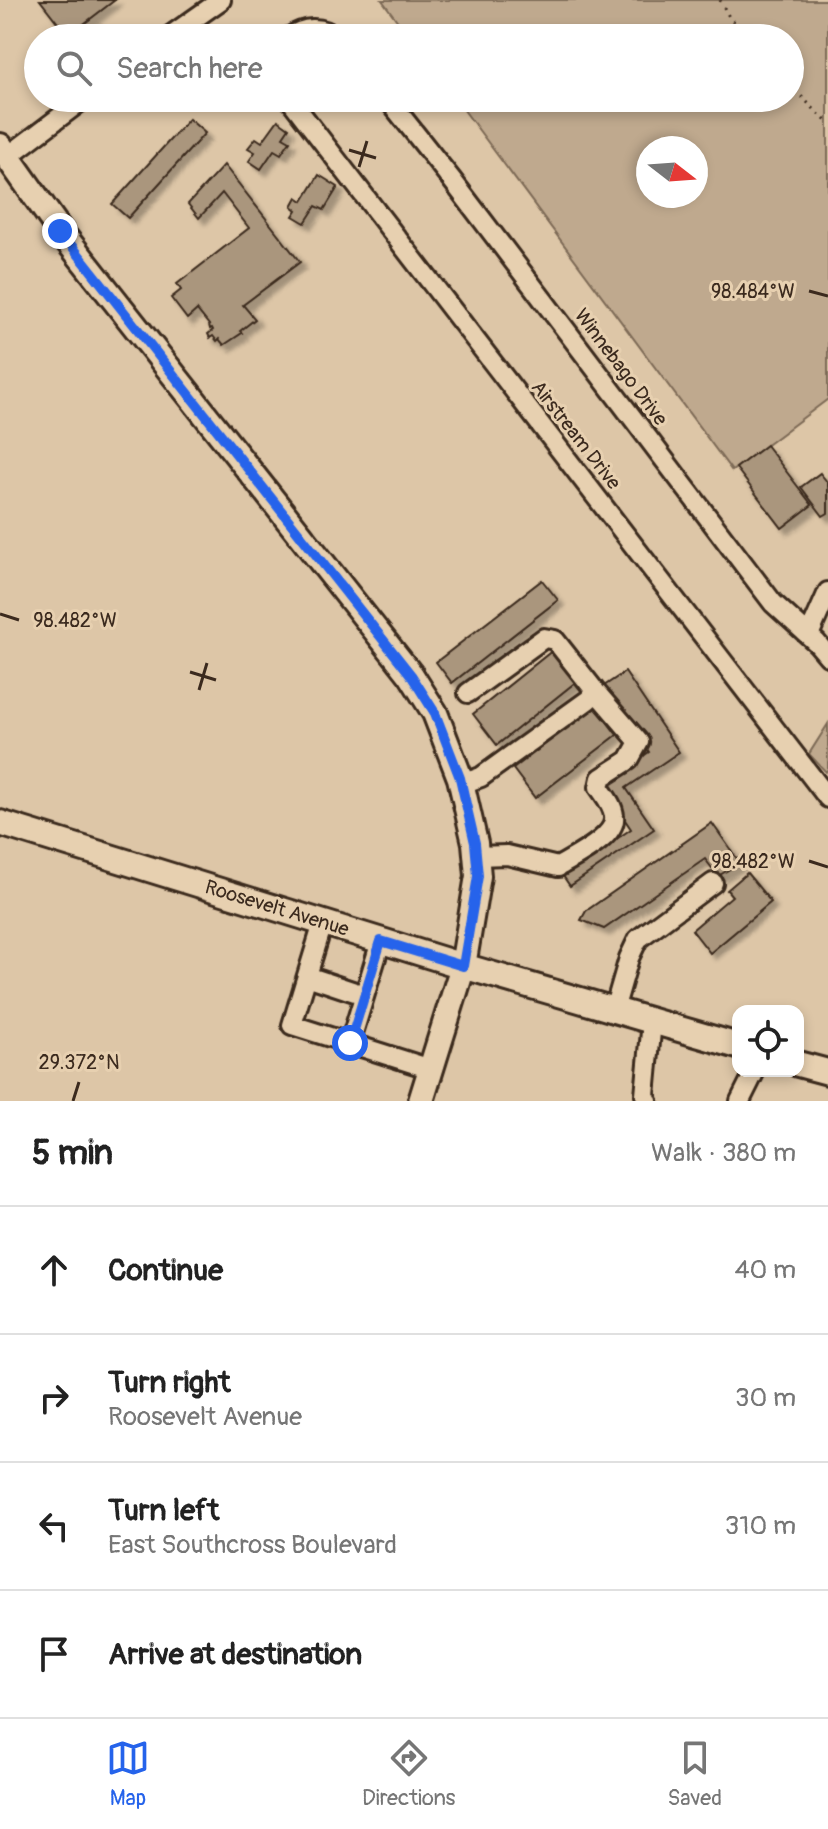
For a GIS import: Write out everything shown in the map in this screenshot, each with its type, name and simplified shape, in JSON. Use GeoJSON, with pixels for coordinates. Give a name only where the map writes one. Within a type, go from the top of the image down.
{"type":"FeatureCollection","features":[{"type":"Feature","properties":{"kind":"main road"},"geometry":{"type":"LineString","coordinates":[[4,152],[60,231],[411,675],[435,713],[462,784],[475,843],[478,876],[463,966],[421,1101]]}},
{"type":"Feature","properties":{"kind":"main road","name":"Roosevelt Avenue"},"geometry":{"type":"LineString","coordinates":[[0,823],[463,966],[732,1044]]}},
{"type":"Feature","properties":{"kind":"main road"},"geometry":{"type":"LineString","coordinates":[[804,1066],[828,1072]]}},
{"type":"Feature","properties":{"kind":"lane"},"geometry":{"type":"LineString","coordinates":[[187,24],[221,0]]}},
{"type":"Feature","properties":{"kind":"lane"},"geometry":{"type":"LineString","coordinates":[[4,152],[64,112]]}},
{"type":"Feature","properties":{"kind":"lane","name":"Airstream Drive"},"geometry":{"type":"LineString","coordinates":[[300,112],[828,798]]}},
{"type":"Feature","properties":{"kind":"lane","name":"Winnebago Drive"},"geometry":{"type":"LineString","coordinates":[[398,112],[773,603],[828,656]]}},
{"type":"Feature","properties":{"kind":"lane"},"geometry":{"type":"LineString","coordinates":[[809,635],[828,592]]}},
{"type":"Feature","properties":{"kind":"lane"},"geometry":{"type":"LineString","coordinates":[[468,693],[544,638],[555,640],[639,742],[629,760],[601,778],[599,787],[609,801],[615,818],[612,829],[604,837],[558,867],[507,855],[476,856]]}},
{"type":"Feature","properties":{"kind":"lane"},"geometry":{"type":"LineString","coordinates":[[462,784],[481,777],[596,692]]}},
{"type":"Feature","properties":{"kind":"lane"},"geometry":{"type":"LineString","coordinates":[[614,1010],[629,958],[638,939],[713,883]]}},
{"type":"Feature","properties":{"kind":"lane"},"geometry":{"type":"LineString","coordinates":[[323,923],[292,1025],[431,1069]]}},
{"type":"Feature","properties":{"kind":"lane"},"geometry":{"type":"LineString","coordinates":[[350,1043],[381,941]]}},
{"type":"Feature","properties":{"kind":"lane"},"geometry":{"type":"LineString","coordinates":[[307,976],[364,995]]}},
{"type":"Feature","properties":{"kind":"lane"},"geometry":{"type":"LineString","coordinates":[[648,1101],[645,1095],[652,1021]]}},
{"type":"Feature","properties":{"kind":"lane"},"geometry":{"type":"LineString","coordinates":[[740,1101],[752,1077]]}},
{"type":"Feature","properties":{"kind":"path"},"geometry":{"type":"LineString","coordinates":[[720,0],[735,24]]}},
{"type":"Feature","properties":{"kind":"path"},"geometry":{"type":"LineString","coordinates":[[804,99],[828,123]]}},
{"type":"Feature","properties":{"kind":"shaded area"},"geometry":{"type":"Polygon","coordinates":[[[382,0],[828,0],[828,399],[732,471],[465,112],[804,112],[804,24],[400,24],[382,0]]]}},
{"type":"Feature","properties":{"kind":"shaded area"},"geometry":{"type":"Polygon","coordinates":[[[828,724],[828,769],[826,772],[809,754],[828,724]]]}},
{"type":"Feature","properties":{"kind":"building"},"geometry":{"type":"Polygon","coordinates":[[[40,0],[115,0],[84,24],[59,24],[40,0]]]}},
{"type":"Feature","properties":{"kind":"building"},"geometry":{"type":"Polygon","coordinates":[[[189,119],[205,133],[128,218],[112,204],[189,119]]]}},
{"type":"Feature","properties":{"kind":"building"},"geometry":{"type":"Polygon","coordinates":[[[278,120],[289,128],[283,137],[290,141],[281,154],[274,150],[261,169],[249,161],[255,152],[248,148],[256,138],[262,142],[278,120]]]}},
{"type":"Feature","properties":{"kind":"building"},"geometry":{"type":"Polygon","coordinates":[[[224,165],[300,262],[243,305],[255,319],[224,345],[213,336],[210,338],[208,334],[213,330],[197,310],[187,319],[171,298],[181,290],[177,284],[249,228],[222,193],[199,218],[188,204],[224,165]]]}},
{"type":"Feature","properties":{"kind":"building"},"geometry":{"type":"Polygon","coordinates":[[[319,175],[338,187],[324,210],[316,206],[305,223],[293,216],[297,210],[292,206],[297,197],[303,201],[319,175]]]}},
{"type":"Feature","properties":{"kind":"building"},"geometry":{"type":"Polygon","coordinates":[[[766,445],[812,505],[782,528],[736,468],[766,445]]]}},
{"type":"Feature","properties":{"kind":"building"},"geometry":{"type":"Polygon","coordinates":[[[820,473],[828,483],[828,513],[823,516],[801,487],[820,473]]]}},
{"type":"Feature","properties":{"kind":"building"},"geometry":{"type":"Polygon","coordinates":[[[542,580],[558,600],[452,683],[436,662],[542,580]]]}},
{"type":"Feature","properties":{"kind":"building"},"geometry":{"type":"Polygon","coordinates":[[[553,650],[577,681],[497,745],[473,714],[553,650]]]}},
{"type":"Feature","properties":{"kind":"building"},"geometry":{"type":"Polygon","coordinates":[[[625,672],[679,752],[626,788],[654,829],[570,886],[563,876],[631,829],[602,785],[649,752],[604,686],[625,672]]]}},
{"type":"Feature","properties":{"kind":"building"},"geometry":{"type":"Polygon","coordinates":[[[595,706],[617,735],[535,798],[513,769],[595,706]]]}},
{"type":"Feature","properties":{"kind":"building"},"geometry":{"type":"Polygon","coordinates":[[[712,823],[740,863],[718,876],[705,859],[604,929],[581,920],[586,911],[712,823]]]}},
{"type":"Feature","properties":{"kind":"building"},"geometry":{"type":"Polygon","coordinates":[[[747,873],[771,902],[710,953],[692,930],[732,896],[727,890],[747,873]]]}},
{"type":"Feature","properties":{"kind":"route"},"geometry":{"type":"LineString","coordinates":[[60,231],[411,675],[435,713],[460,778],[475,843],[478,876],[463,966],[381,941],[350,1043]]}}]}
